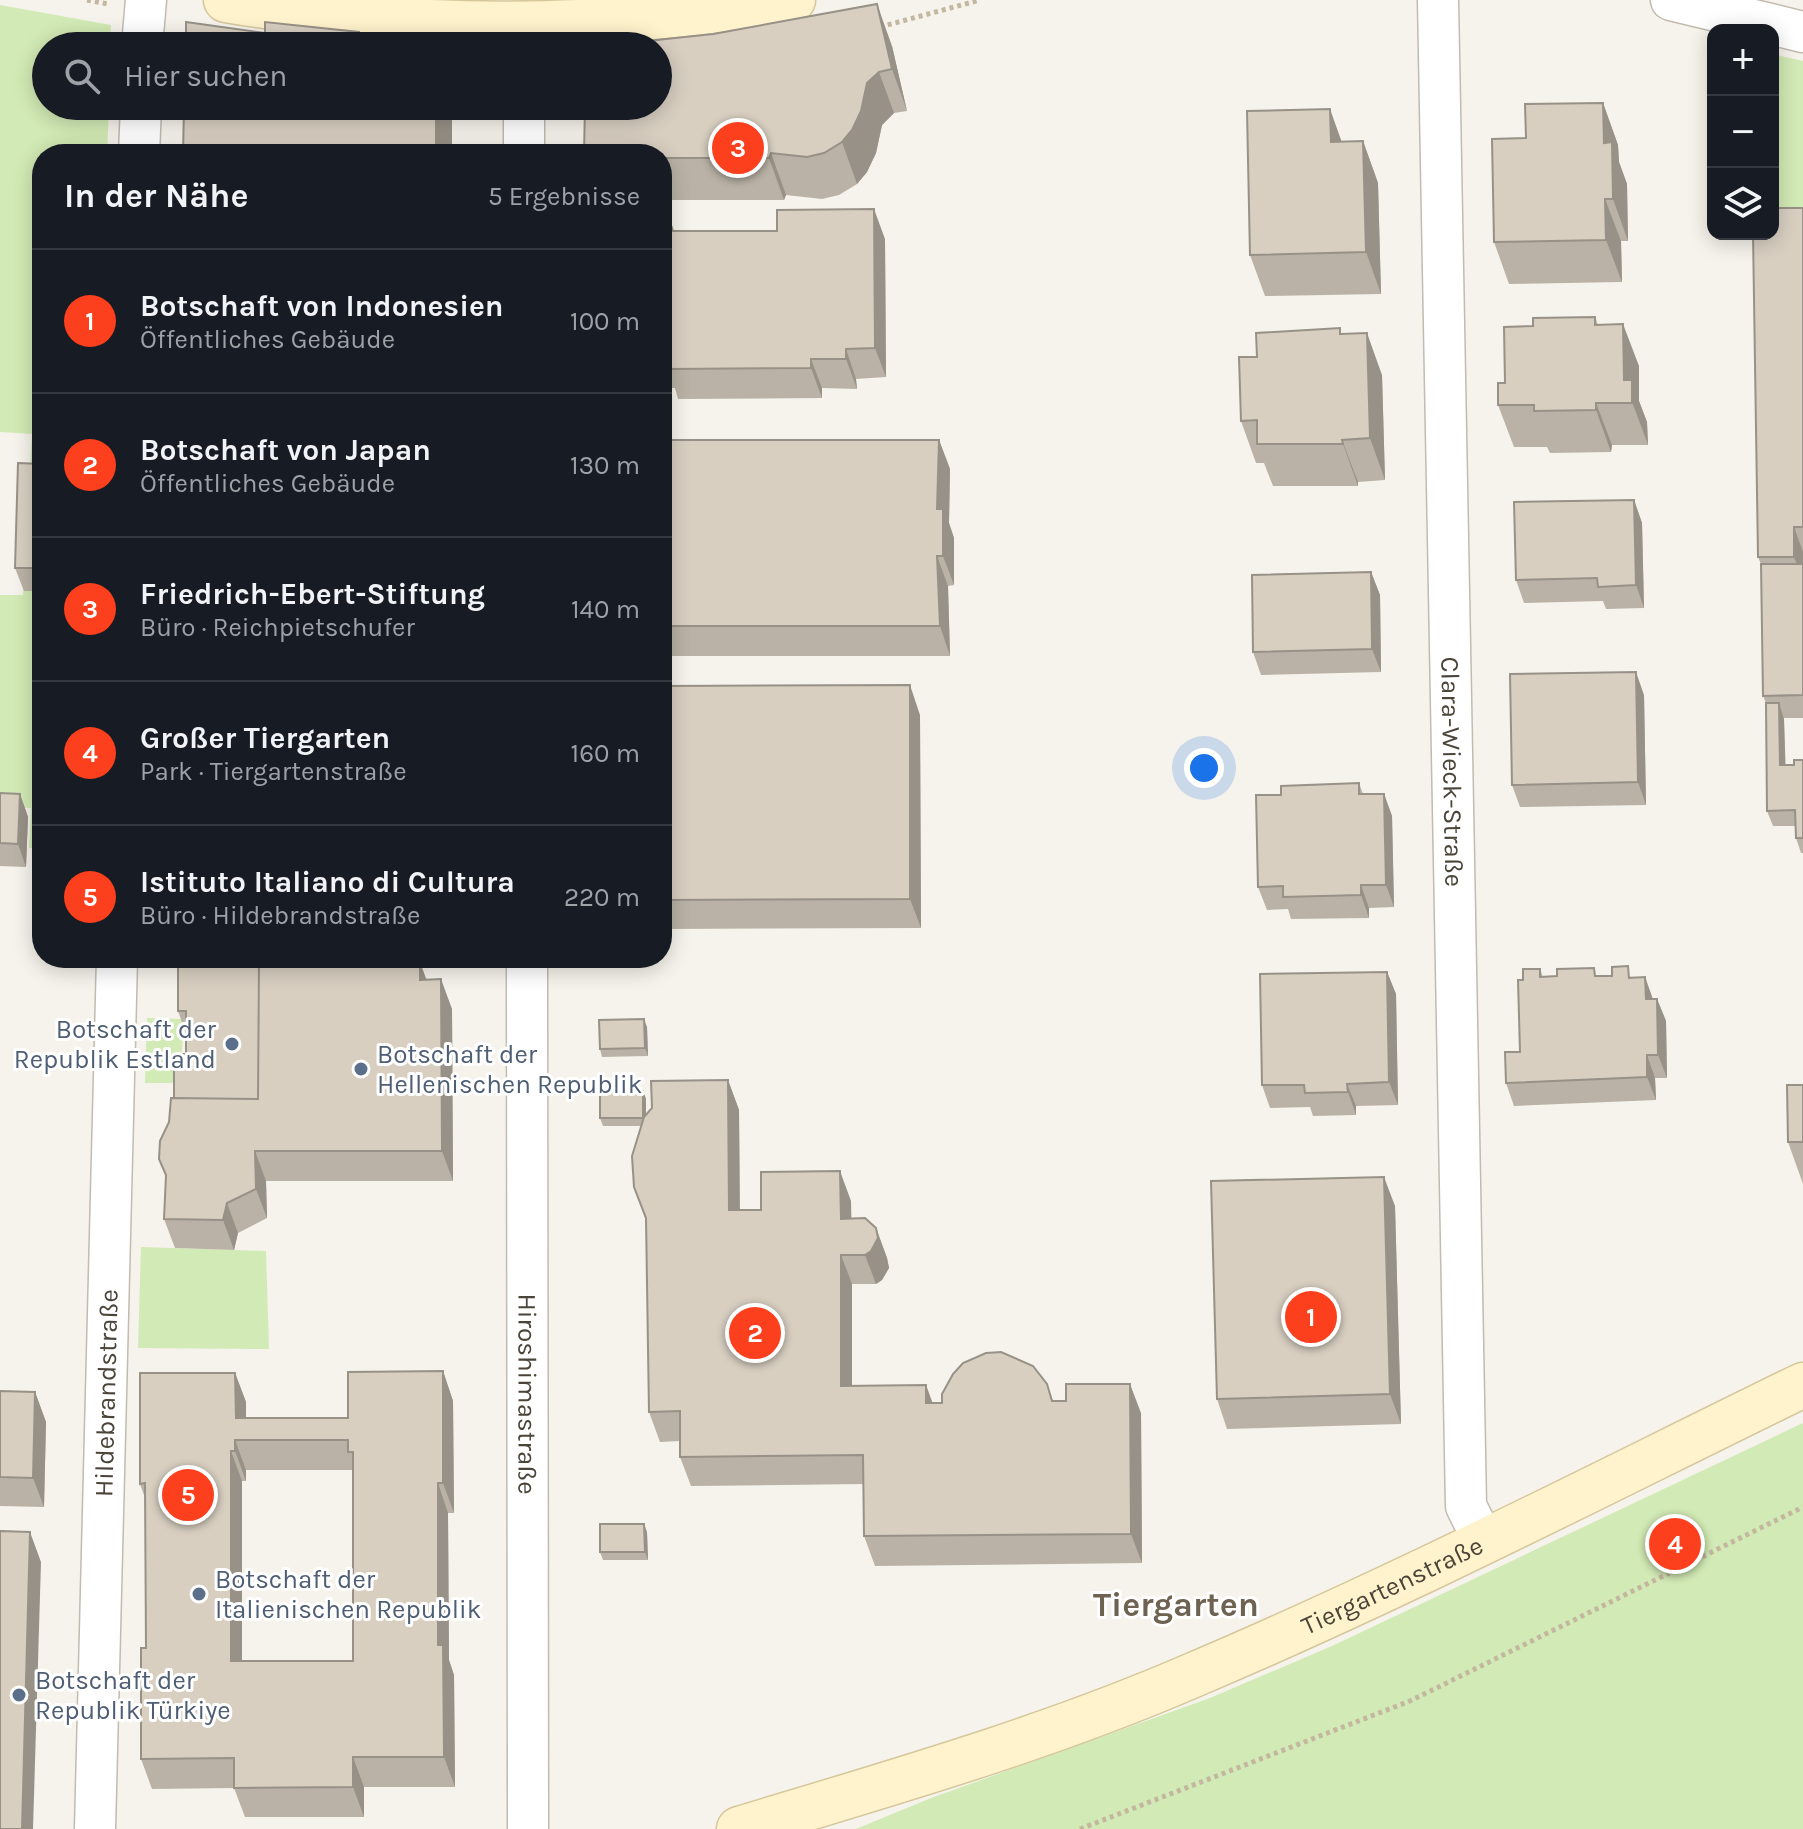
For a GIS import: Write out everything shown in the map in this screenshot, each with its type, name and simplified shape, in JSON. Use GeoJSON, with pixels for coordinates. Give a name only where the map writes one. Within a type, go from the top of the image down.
{"type":"FeatureCollection","features":[{"type":"Feature","properties":{"kind":"main road"},"geometry":{"type":"LineString","coordinates":[[226,0],[356,19],[484,32]]}},
{"type":"Feature","properties":{"kind":"main road"},"geometry":{"type":"LineString","coordinates":[[552,32],[793,0]]}},
{"type":"Feature","properties":{"kind":"main road","name":"Tiergartenstraße"},"geometry":{"type":"LineString","coordinates":[[739,1829],[933,1771],[1177,1682],[1484,1542],[1803,1385]]}},
{"type":"Feature","properties":{"kind":"street"},"geometry":{"type":"LineString","coordinates":[[143,32],[146,0]]}},
{"type":"Feature","properties":{"kind":"street","name":"Clara-Wieck-Straße"},"geometry":{"type":"LineString","coordinates":[[1438,0],[1466,1506],[1484,1542]]}},
{"type":"Feature","properties":{"kind":"street"},"geometry":{"type":"LineString","coordinates":[[1671,0],[1803,32]]}},
{"type":"Feature","properties":{"kind":"street"},"geometry":{"type":"LineString","coordinates":[[139,144],[140,120]]}},
{"type":"Feature","properties":{"kind":"street"},"geometry":{"type":"LineString","coordinates":[[524,120],[524,144]]}},
{"type":"Feature","properties":{"kind":"street","name":"Hildebrandstraße"},"geometry":{"type":"LineString","coordinates":[[95,1829],[117,968]]}},
{"type":"Feature","properties":{"kind":"street","name":"Hiroshimastraße"},"geometry":{"type":"LineString","coordinates":[[527,968],[528,1829]]}},
{"type":"Feature","properties":{"kind":"path"},"geometry":{"type":"LineString","coordinates":[[871,29],[980,0]]}},
{"type":"Feature","properties":{"kind":"path"},"geometry":{"type":"LineString","coordinates":[[1080,1829],[1410,1701],[1803,1507]]}},
{"type":"Feature","properties":{"kind":"green space"},"geometry":{"type":"Polygon","coordinates":[[[0,5],[111,25],[111,32],[32,32],[32,120],[108,120],[107,144],[32,144],[32,434],[0,432],[0,5]]]}},
{"type":"Feature","properties":{"kind":"green space"},"geometry":{"type":"Polygon","coordinates":[[[1779,55],[1803,61],[1803,238],[1779,235],[1779,55]]]}},
{"type":"Feature","properties":{"kind":"green space"},"geometry":{"type":"Polygon","coordinates":[[[32,434],[32,848],[29,848],[31,808],[0,807],[0,595],[23,595],[32,434]]]}},
{"type":"Feature","properties":{"kind":"green space"},"geometry":{"type":"Polygon","coordinates":[[[147,1018],[184,1019],[180,1083],[145,1083],[147,1018]]]}},
{"type":"Feature","properties":{"kind":"green space"},"geometry":{"type":"Polygon","coordinates":[[[141,1247],[266,1251],[269,1349],[138,1348],[141,1247]]]}},
{"type":"Feature","properties":{"kind":"green space"},"geometry":{"type":"Polygon","coordinates":[[[1803,1423],[1803,1829],[856,1829],[931,1798],[1210,1698],[1332,1646],[1803,1423]]]}},
{"type":"Feature","properties":{"kind":"building"},"geometry":{"type":"Polygon","coordinates":[[[877,4],[892,69],[879,72],[867,83],[861,111],[852,130],[842,142],[824,153],[807,157],[771,153],[769,158],[672,158],[672,144],[584,144],[585,120],[672,120],[672,38],[713,34],[877,4]]]}},
{"type":"Feature","properties":{"kind":"building"},"geometry":{"type":"Polygon","coordinates":[[[186,22],[258,32],[186,32],[186,22]]]}},
{"type":"Feature","properties":{"kind":"building"},"geometry":{"type":"Polygon","coordinates":[[[265,22],[359,32],[265,32],[265,22]]]}},
{"type":"Feature","properties":{"kind":"building"},"geometry":{"type":"Polygon","coordinates":[[[1603,103],[1604,143],[1612,142],[1613,199],[1605,199],[1606,240],[1494,242],[1492,139],[1526,138],[1525,104],[1603,103]]]}},
{"type":"Feature","properties":{"kind":"building"},"geometry":{"type":"Polygon","coordinates":[[[1330,109],[1331,142],[1363,141],[1366,252],[1250,255],[1247,111],[1330,109]]]}},
{"type":"Feature","properties":{"kind":"building"},"geometry":{"type":"Polygon","coordinates":[[[184,120],[436,120],[436,144],[183,144],[184,120]]]}},
{"type":"Feature","properties":{"kind":"building"},"geometry":{"type":"Polygon","coordinates":[[[1779,208],[1803,208],[1803,527],[1794,527],[1794,557],[1758,557],[1753,240],[1779,240],[1779,208]]]}},
{"type":"Feature","properties":{"kind":"building"},"geometry":{"type":"Polygon","coordinates":[[[874,209],[875,348],[846,349],[846,359],[811,359],[811,368],[672,369],[672,231],[777,231],[777,210],[874,209]]]}},
{"type":"Feature","properties":{"kind":"building"},"geometry":{"type":"Polygon","coordinates":[[[1595,317],[1595,325],[1623,324],[1624,380],[1632,380],[1632,403],[1596,403],[1596,410],[1534,411],[1534,405],[1498,405],[1498,383],[1505,383],[1504,327],[1533,326],[1533,318],[1595,317]]]}},
{"type":"Feature","properties":{"kind":"building"},"geometry":{"type":"Polygon","coordinates":[[[1340,328],[1340,334],[1367,333],[1370,438],[1342,440],[1343,444],[1257,444],[1257,420],[1241,421],[1239,357],[1257,357],[1256,333],[1340,328]]]}},
{"type":"Feature","properties":{"kind":"building"},"geometry":{"type":"Polygon","coordinates":[[[672,440],[939,440],[937,509],[943,509],[943,556],[937,556],[940,626],[672,626],[672,440]]]}},
{"type":"Feature","properties":{"kind":"building"},"geometry":{"type":"Polygon","coordinates":[[[18,463],[32,464],[32,568],[15,568],[18,463]]]}},
{"type":"Feature","properties":{"kind":"building"},"geometry":{"type":"Polygon","coordinates":[[[1634,500],[1636,585],[1598,587],[1597,578],[1516,580],[1514,502],[1634,500]]]}},
{"type":"Feature","properties":{"kind":"building"},"geometry":{"type":"Polygon","coordinates":[[[1761,564],[1803,564],[1803,695],[1763,696],[1761,564]]]}},
{"type":"Feature","properties":{"kind":"building"},"geometry":{"type":"Polygon","coordinates":[[[1371,572],[1372,649],[1253,652],[1252,575],[1371,572]]]}},
{"type":"Feature","properties":{"kind":"building"},"geometry":{"type":"Polygon","coordinates":[[[1636,672],[1638,782],[1512,785],[1510,674],[1636,672]]]}},
{"type":"Feature","properties":{"kind":"building"},"geometry":{"type":"Polygon","coordinates":[[[910,685],[910,899],[672,900],[672,686],[910,685]]]}},
{"type":"Feature","properties":{"kind":"building"},"geometry":{"type":"Polygon","coordinates":[[[1766,703],[1779,703],[1780,765],[1794,765],[1794,760],[1803,760],[1803,838],[1796,838],[1795,810],[1767,811],[1766,703]]]}},
{"type":"Feature","properties":{"kind":"building"},"geometry":{"type":"Polygon","coordinates":[[[1359,783],[1359,794],[1384,794],[1386,885],[1361,885],[1361,895],[1283,897],[1283,886],[1258,887],[1256,795],[1281,795],[1281,786],[1359,783]]]}},
{"type":"Feature","properties":{"kind":"building"},"geometry":{"type":"Polygon","coordinates":[[[0,793],[20,794],[18,844],[0,843],[0,793]]]}},
{"type":"Feature","properties":{"kind":"building"},"geometry":{"type":"Polygon","coordinates":[[[1628,966],[1629,978],[1645,977],[1646,999],[1657,999],[1658,1055],[1647,1055],[1647,1077],[1506,1083],[1505,1052],[1520,1052],[1518,980],[1523,980],[1523,969],[1540,969],[1540,977],[1557,976],[1557,969],[1594,968],[1595,976],[1612,976],[1612,967],[1628,966]]]}},
{"type":"Feature","properties":{"kind":"building","name":"Botschaft der Republik Estland"},"geometry":{"type":"Polygon","coordinates":[[[178,968],[259,968],[258,1099],[174,1098],[174,1054],[186,1054],[186,1011],[178,1011],[178,968]]]}},
{"type":"Feature","properties":{"kind":"building","name":"Botschaft der Hellenischen Republik"},"geometry":{"type":"Polygon","coordinates":[[[259,968],[420,968],[420,980],[441,979],[442,1151],[255,1151],[256,1189],[227,1203],[223,1220],[164,1219],[166,1175],[159,1159],[160,1141],[169,1122],[171,1098],[258,1099],[259,968]]]}},
{"type":"Feature","properties":{"kind":"building"},"geometry":{"type":"Polygon","coordinates":[[[1387,972],[1389,1082],[1347,1084],[1348,1092],[1305,1093],[1304,1085],[1262,1085],[1260,974],[1387,972]]]}},
{"type":"Feature","properties":{"kind":"building"},"geometry":{"type":"Polygon","coordinates":[[[644,1019],[645,1048],[600,1049],[599,1020],[644,1019]]]}},
{"type":"Feature","properties":{"kind":"building"},"geometry":{"type":"Polygon","coordinates":[[[728,1080],[729,1210],[761,1210],[761,1172],[840,1171],[841,1219],[865,1218],[876,1228],[878,1238],[871,1251],[865,1255],[841,1255],[841,1386],[926,1385],[926,1403],[942,1403],[942,1394],[963,1363],[986,1353],[1001,1352],[1033,1366],[1047,1384],[1052,1401],[1066,1401],[1066,1384],[1130,1384],[1131,1534],[864,1536],[863,1455],[680,1457],[680,1411],[649,1412],[646,1218],[634,1187],[632,1156],[644,1117],[652,1108],[651,1081],[728,1080]]]}},
{"type":"Feature","properties":{"kind":"building"},"geometry":{"type":"Polygon","coordinates":[[[1787,1085],[1803,1085],[1803,1142],[1788,1142],[1787,1085]]]}},
{"type":"Feature","properties":{"kind":"building"},"geometry":{"type":"Polygon","coordinates":[[[600,1091],[643,1091],[643,1118],[600,1118],[600,1091]]]}},
{"type":"Feature","properties":{"kind":"building"},"geometry":{"type":"Polygon","coordinates":[[[1384,1177],[1390,1394],[1217,1399],[1211,1181],[1384,1177]]]}},
{"type":"Feature","properties":{"kind":"building","name":"Botschaft der Italienischen Republik"},"geometry":{"type":"Polygon","coordinates":[[[443,1371],[443,1483],[438,1483],[438,1645],[443,1645],[444,1757],[353,1757],[353,1787],[234,1788],[234,1758],[141,1759],[141,1648],[146,1648],[145,1483],[140,1484],[140,1373],[235,1373],[236,1418],[348,1418],[348,1372],[443,1371]],[[235,1440],[235,1451],[231,1451],[231,1661],[353,1661],[353,1452],[348,1452],[348,1440],[235,1440]]]}},
{"type":"Feature","properties":{"kind":"building"},"geometry":{"type":"Polygon","coordinates":[[[0,1391],[35,1392],[33,1478],[0,1477],[0,1391]]]}},
{"type":"Feature","properties":{"kind":"building"},"geometry":{"type":"Polygon","coordinates":[[[600,1524],[644,1524],[645,1552],[600,1552],[600,1524]]]}},
{"type":"Feature","properties":{"kind":"building","name":"Botschaft der Republik Türkiye"},"geometry":{"type":"Polygon","coordinates":[[[0,1531],[30,1532],[22,1829],[0,1829],[0,1531]]]}},
{"type":"Feature","properties":{"kind":"place","name":"Friedrich-Ebert-Stiftung"},"geometry":{"type":"Point","coordinates":[738,148]}},
{"type":"Feature","properties":{"kind":"place","name":"Botschaft der Republik Estland"},"geometry":{"type":"Point","coordinates":[232,1044]}},
{"type":"Feature","properties":{"kind":"place","name":"Botschaft der Hellenischen Republik"},"geometry":{"type":"Point","coordinates":[361,1069]}},
{"type":"Feature","properties":{"kind":"place","name":"Botschaft von Indonesien"},"geometry":{"type":"Point","coordinates":[1311,1317]}},
{"type":"Feature","properties":{"kind":"place","name":"Botschaft von Japan"},"geometry":{"type":"Point","coordinates":[755,1333]}},
{"type":"Feature","properties":{"kind":"place","name":"Istituto Italiano di Cultura"},"geometry":{"type":"Point","coordinates":[188,1495]}},
{"type":"Feature","properties":{"kind":"place","name":"Großer Tiergarten"},"geometry":{"type":"Point","coordinates":[1675,1544]}},
{"type":"Feature","properties":{"kind":"place","name":"Botschaft der Italienischen Republik"},"geometry":{"type":"Point","coordinates":[199,1594]}},
{"type":"Feature","properties":{"kind":"place","name":"Botschaft der Republik Türkiye"},"geometry":{"type":"Point","coordinates":[19,1695]}},
{"type":"Feature","properties":{"kind":"district","name":"Tiergarten"},"geometry":{"type":"Point","coordinates":[1176,1605]}}]}
